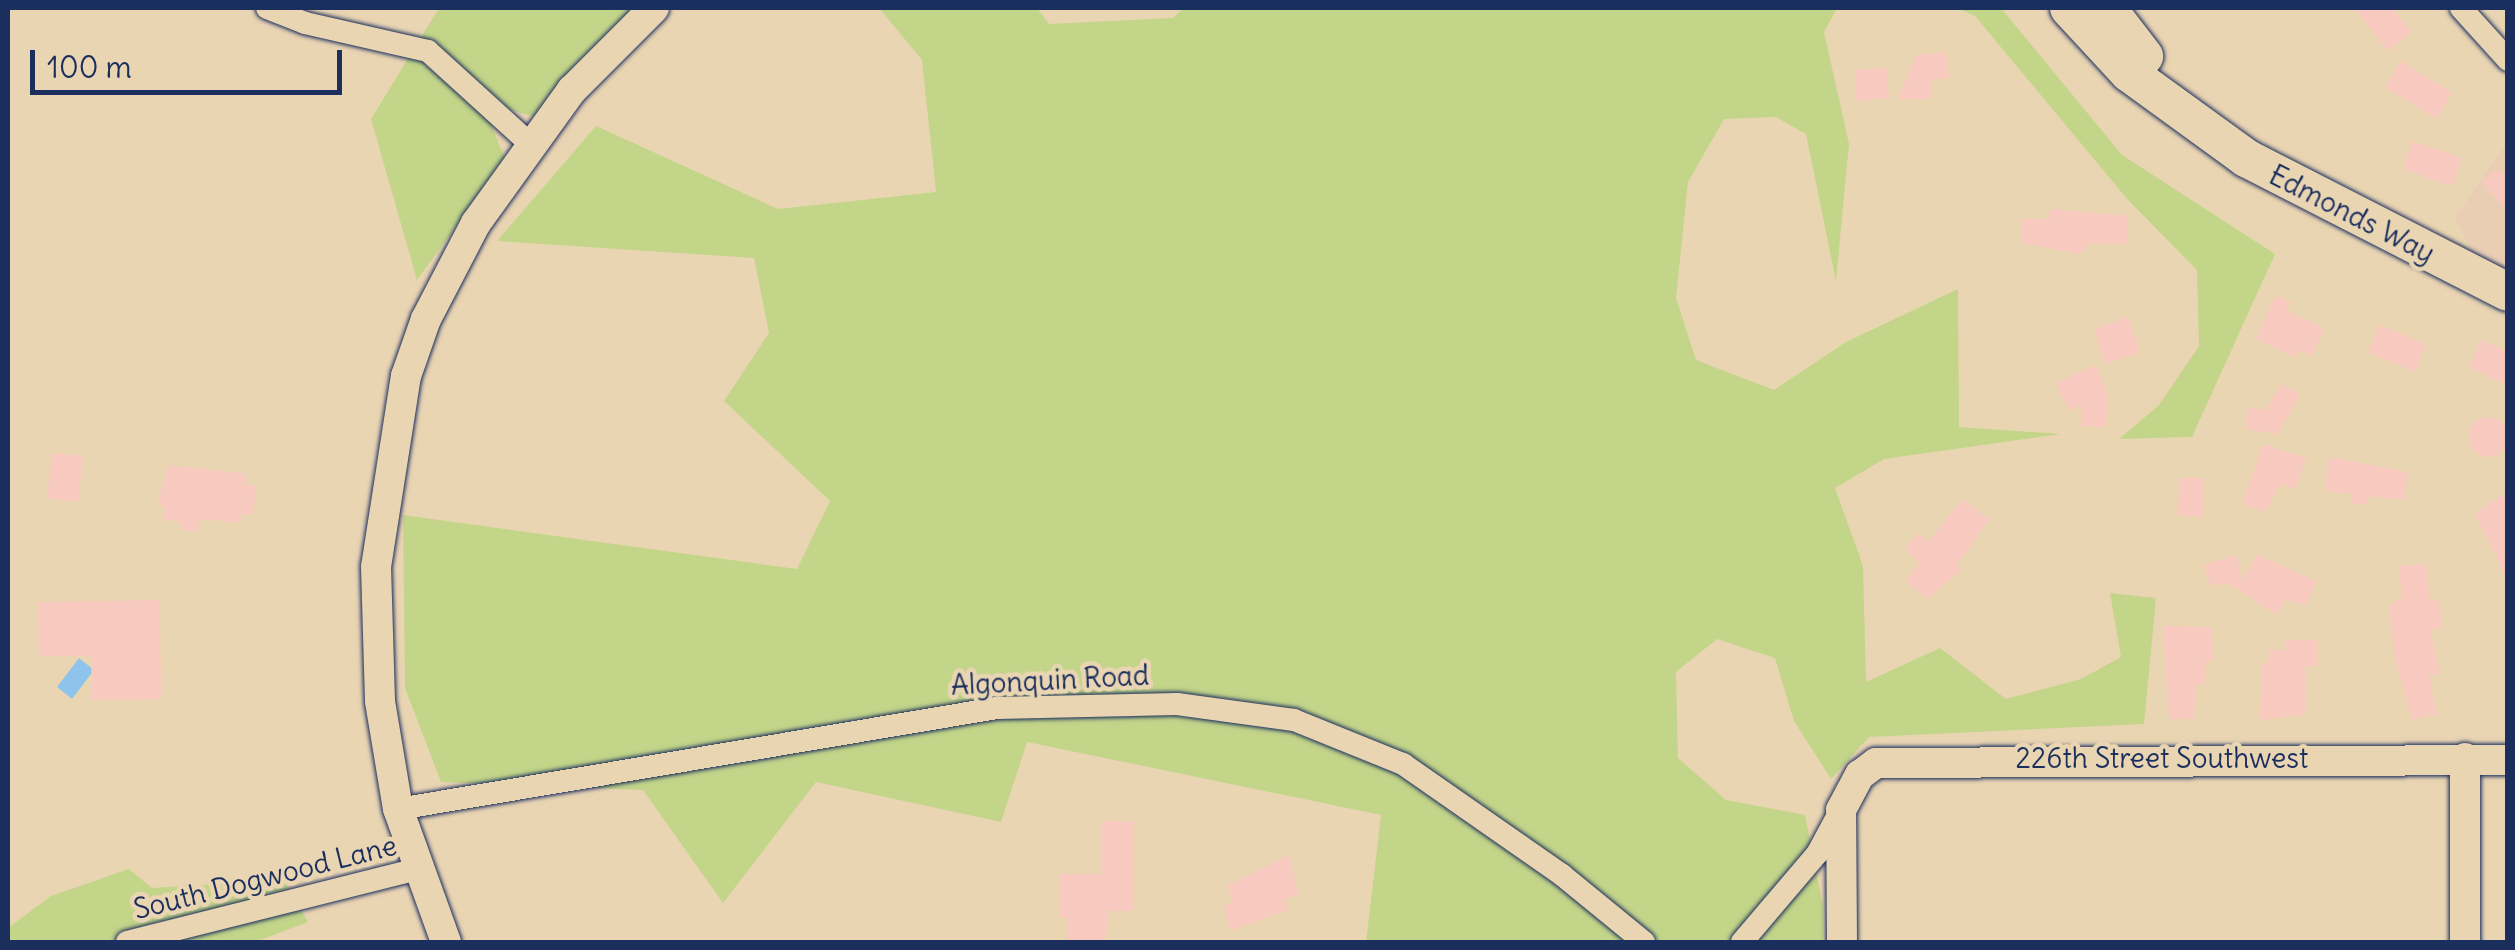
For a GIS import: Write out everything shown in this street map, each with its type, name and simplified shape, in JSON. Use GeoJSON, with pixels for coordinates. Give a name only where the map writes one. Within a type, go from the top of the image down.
{"type":"FeatureCollection","features":[{"type":"Feature","properties":{"kind":"main road","name":"Edmonds Way"},"geometry":{"type":"LineString","coordinates":[[2069,8],[2129,72],[2202,128],[2299,190],[2508,292]]}},
{"type":"Feature","properties":{"kind":"main road","name":"Edmonds Way"},"geometry":{"type":"LineString","coordinates":[[2107,8],[2202,128]]}},
{"type":"Feature","properties":{"kind":"street"},"geometry":{"type":"LineString","coordinates":[[267,8],[428,51],[530,143]]}},
{"type":"Feature","properties":{"kind":"street"},"geometry":{"type":"LineString","coordinates":[[446,942],[417,869],[386,760],[376,621],[381,517],[400,409],[426,319],[476,223],[530,143],[572,90],[654,8]]}},
{"type":"Feature","properties":{"kind":"street"},"geometry":{"type":"LineString","coordinates":[[2462,8],[2508,60]]}},
{"type":"Feature","properties":{"kind":"street","name":"Algonquin Road"},"geometry":{"type":"LineString","coordinates":[[398,809],[997,708],[1177,704],[1294,720],[1402,764],[1562,875],[1644,942]]}},
{"type":"Feature","properties":{"kind":"street","name":"226th Street Southwest"},"geometry":{"type":"LineString","coordinates":[[1841,810],[1860,775],[1894,758],[2508,760]]}},
{"type":"Feature","properties":{"kind":"street"},"geometry":{"type":"LineString","coordinates":[[2465,758],[2465,942]]}},
{"type":"Feature","properties":{"kind":"street"},"geometry":{"type":"LineString","coordinates":[[1742,942],[1818,854],[1841,810]]}},
{"type":"Feature","properties":{"kind":"street"},"geometry":{"type":"LineString","coordinates":[[1841,810],[1842,942]]}},
{"type":"Feature","properties":{"kind":"street","name":"South Dogwood Lane"},"geometry":{"type":"LineString","coordinates":[[127,942],[417,869]]}},
{"type":"Feature","properties":{"kind":"shaded area"},"geometry":{"type":"Polygon","coordinates":[[[2505,145],[2508,147],[2507,323],[2455,218],[2505,145]]]}},
{"type":"Feature","properties":{"kind":"green space"},"geometry":{"type":"Polygon","coordinates":[[[439,8],[647,8],[539,118],[511,110],[492,127],[505,159],[417,280],[371,119],[439,8]]]}},
{"type":"Feature","properties":{"kind":"green space"},"geometry":{"type":"Polygon","coordinates":[[[879,8],[1037,8],[1049,24],[1173,18],[1183,8],[1837,8],[1824,32],[1849,144],[1836,281],[1806,134],[1776,117],[1724,119],[1688,182],[1676,298],[1696,360],[1774,390],[1846,342],[1958,289],[1959,427],[2061,434],[1884,459],[1835,488],[1863,566],[1866,682],[1940,648],[2006,699],[2081,679],[2121,657],[2110,593],[2156,598],[2144,724],[1869,737],[1831,779],[1794,721],[1775,658],[1717,639],[1676,672],[1678,758],[1726,800],[1805,815],[1823,907],[1823,942],[1366,942],[1381,815],[1027,742],[1001,822],[816,782],[723,903],[643,790],[441,782],[405,688],[403,515],[797,569],[830,501],[724,401],[769,333],[754,258],[497,241],[596,126],[778,209],[936,192],[922,60],[879,8]]]}},
{"type":"Feature","properties":{"kind":"green space"},"geometry":{"type":"Polygon","coordinates":[[[1957,8],[2001,8],[2122,155],[2275,254],[2192,437],[2119,439],[2159,405],[2199,346],[2197,270],[2128,200],[1975,16],[1957,8]]]}},
{"type":"Feature","properties":{"kind":"green space"},"geometry":{"type":"Polygon","coordinates":[[[129,869],[152,888],[284,880],[308,922],[255,942],[8,942],[8,928],[51,896],[129,869]]]}},
{"type":"Feature","properties":{"kind":"water"},"geometry":{"type":"Polygon","coordinates":[[[79,658],[94,670],[72,699],[57,687],[79,658]]]}},
{"type":"Feature","properties":{"kind":"building"},"geometry":{"type":"Polygon","coordinates":[[[2354,8],[2392,8],[2411,32],[2388,51],[2354,8]]]}},
{"type":"Feature","properties":{"kind":"building"},"geometry":{"type":"Polygon","coordinates":[[[1946,52],[1949,78],[1931,79],[1932,99],[1898,99],[1916,55],[1946,52]]]}},
{"type":"Feature","properties":{"kind":"building"},"geometry":{"type":"Polygon","coordinates":[[[2401,61],[2452,93],[2437,119],[2385,87],[2401,61]]]}},
{"type":"Feature","properties":{"kind":"building"},"geometry":{"type":"Polygon","coordinates":[[[1886,68],[1889,98],[1856,101],[1855,70],[1886,68]]]}},
{"type":"Feature","properties":{"kind":"building"},"geometry":{"type":"Polygon","coordinates":[[[2412,141],[2462,158],[2452,186],[2403,169],[2412,141]]]}},
{"type":"Feature","properties":{"kind":"building"},"geometry":{"type":"Polygon","coordinates":[[[2496,170],[2508,174],[2508,213],[2482,182],[2496,170]]]}},
{"type":"Feature","properties":{"kind":"building"},"geometry":{"type":"Polygon","coordinates":[[[2050,209],[2128,216],[2127,244],[2089,243],[2080,254],[2022,243],[2022,219],[2049,219],[2050,209]]]}},
{"type":"Feature","properties":{"kind":"building"},"geometry":{"type":"Polygon","coordinates":[[[2275,296],[2291,302],[2287,311],[2324,328],[2312,356],[2298,350],[2295,357],[2256,339],[2275,296]]]}},
{"type":"Feature","properties":{"kind":"building"},"geometry":{"type":"Polygon","coordinates":[[[2128,317],[2140,353],[2105,364],[2094,329],[2128,317]]]}},
{"type":"Feature","properties":{"kind":"building"},"geometry":{"type":"Polygon","coordinates":[[[2380,325],[2426,344],[2415,372],[2368,352],[2380,325]]]}},
{"type":"Feature","properties":{"kind":"building"},"geometry":{"type":"Polygon","coordinates":[[[2481,340],[2508,352],[2508,385],[2469,367],[2481,340]]]}},
{"type":"Feature","properties":{"kind":"building"},"geometry":{"type":"Polygon","coordinates":[[[2096,365],[2108,396],[2106,427],[2081,426],[2082,404],[2070,411],[2055,383],[2096,365]]]}},
{"type":"Feature","properties":{"kind":"building"},"geometry":{"type":"Polygon","coordinates":[[[2281,384],[2300,395],[2278,434],[2245,429],[2248,407],[2266,410],[2281,384]]]}},
{"type":"Feature","properties":{"kind":"building"},"geometry":{"type":"Polygon","coordinates":[[[2489,417],[2503,423],[2509,437],[2503,451],[2489,457],[2475,451],[2469,437],[2475,423],[2489,417]]]}},
{"type":"Feature","properties":{"kind":"building"},"geometry":{"type":"Polygon","coordinates":[[[2263,444],[2306,458],[2295,489],[2280,484],[2266,512],[2242,504],[2263,444]]]}},
{"type":"Feature","properties":{"kind":"building"},"geometry":{"type":"Polygon","coordinates":[[[52,453],[83,456],[78,502],[47,498],[52,453]]]}},
{"type":"Feature","properties":{"kind":"building"},"geometry":{"type":"Polygon","coordinates":[[[2329,457],[2408,472],[2404,500],[2368,496],[2367,505],[2351,503],[2352,494],[2325,491],[2329,457]]]}},
{"type":"Feature","properties":{"kind":"building"},"geometry":{"type":"Polygon","coordinates":[[[168,465],[246,474],[245,485],[256,486],[253,515],[242,514],[241,523],[200,519],[198,532],[181,530],[182,522],[164,520],[165,506],[157,505],[168,465]]]}},
{"type":"Feature","properties":{"kind":"building"},"geometry":{"type":"Polygon","coordinates":[[[2179,478],[2204,478],[2203,517],[2178,516],[2179,478]]]}},
{"type":"Feature","properties":{"kind":"building"},"geometry":{"type":"Polygon","coordinates":[[[2508,491],[2508,581],[2475,514],[2508,491]]]}},
{"type":"Feature","properties":{"kind":"building"},"geometry":{"type":"Polygon","coordinates":[[[1962,499],[1989,520],[1956,566],[1961,569],[1928,599],[1906,582],[1920,562],[1905,550],[1918,533],[1929,541],[1962,499]]]}},
{"type":"Feature","properties":{"kind":"building"},"geometry":{"type":"Polygon","coordinates":[[[2257,554],[2317,582],[2305,605],[2285,600],[2277,615],[2229,584],[2210,585],[2204,565],[2236,555],[2243,581],[2257,554]]]}},
{"type":"Feature","properties":{"kind":"building"},"geometry":{"type":"Polygon","coordinates":[[[2426,564],[2430,601],[2439,600],[2442,628],[2430,630],[2440,673],[2429,675],[2437,714],[2412,720],[2394,654],[2389,605],[2402,598],[2399,566],[2426,564]]]}},
{"type":"Feature","properties":{"kind":"building"},"geometry":{"type":"Polygon","coordinates":[[[160,600],[161,699],[92,700],[91,656],[39,656],[38,602],[160,600]]]}},
{"type":"Feature","properties":{"kind":"building"},"geometry":{"type":"Polygon","coordinates":[[[2163,626],[2212,627],[2213,661],[2206,661],[2205,684],[2196,684],[2194,719],[2169,719],[2163,626]]]}},
{"type":"Feature","properties":{"kind":"building"},"geometry":{"type":"Polygon","coordinates":[[[2285,640],[2317,640],[2317,666],[2306,666],[2306,714],[2260,720],[2262,663],[2268,663],[2269,650],[2285,650],[2285,640]]]}},
{"type":"Feature","properties":{"kind":"building"},"geometry":{"type":"Polygon","coordinates":[[[1102,821],[1134,821],[1134,911],[1109,911],[1105,942],[1067,942],[1067,918],[1059,918],[1059,874],[1102,874],[1102,821]]]}},
{"type":"Feature","properties":{"kind":"building"},"geometry":{"type":"Polygon","coordinates":[[[1289,855],[1299,895],[1285,899],[1288,910],[1230,931],[1224,906],[1233,903],[1228,885],[1289,855]]]}}]}
